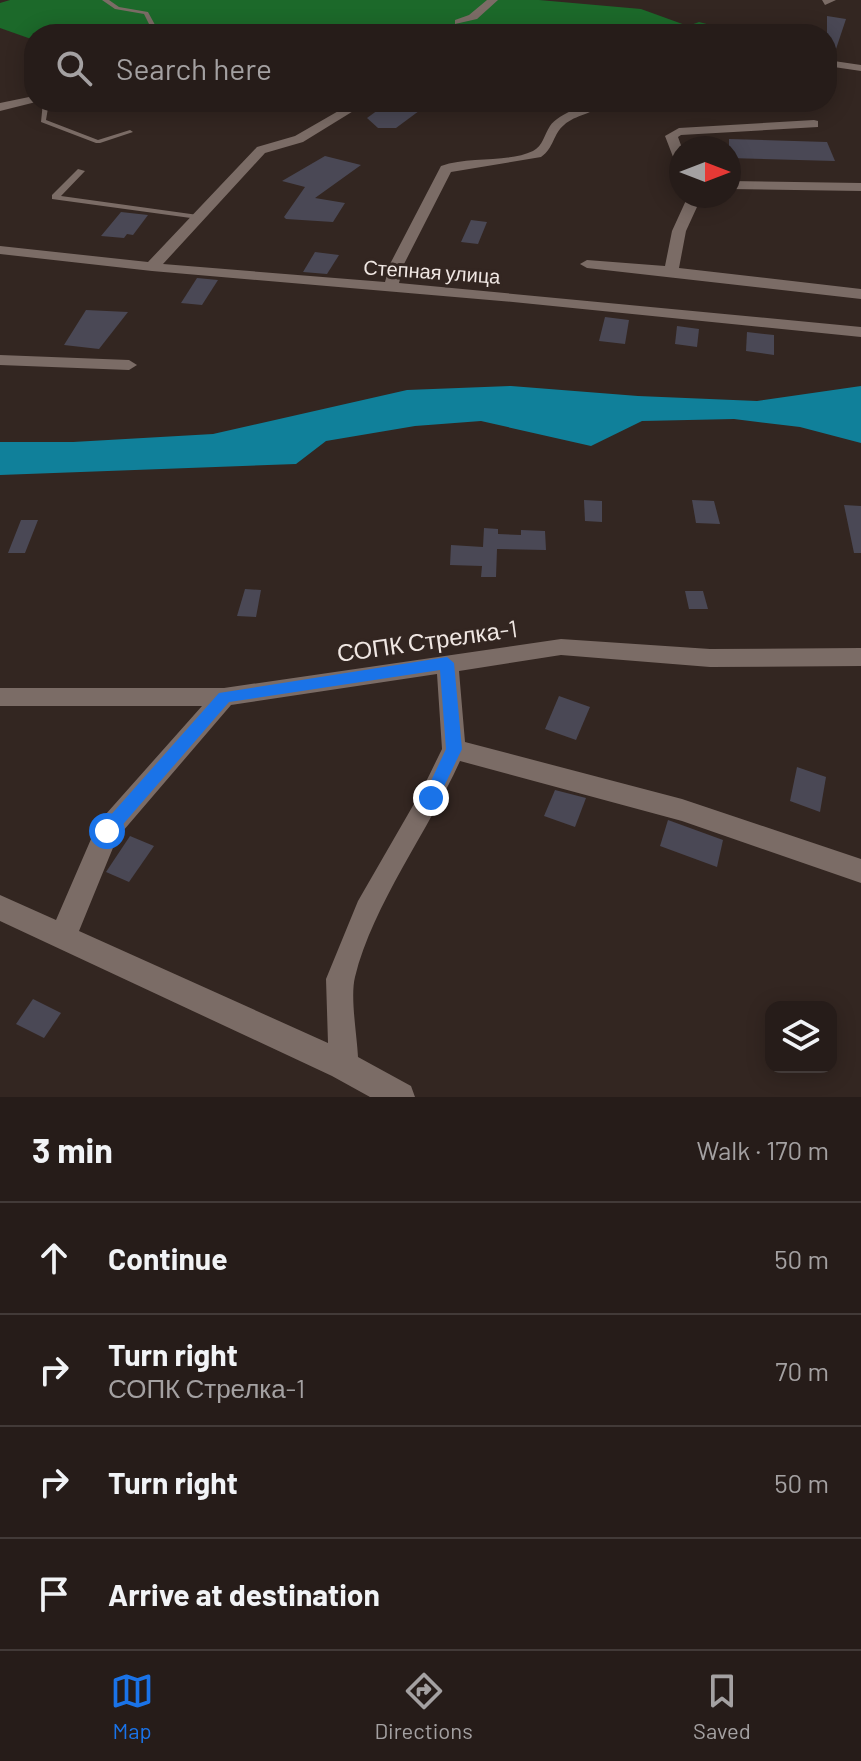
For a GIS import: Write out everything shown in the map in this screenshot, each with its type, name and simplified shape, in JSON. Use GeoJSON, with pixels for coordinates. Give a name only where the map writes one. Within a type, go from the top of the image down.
{"type":"FeatureCollection","features":[{"type":"Feature","properties":{"kind":"street"},"geometry":{"type":"LineString","coordinates":[[459,22],[473,17],[493,0]]}},
{"type":"Feature","properties":{"kind":"street"},"geometry":{"type":"LineString","coordinates":[[837,64],[861,68]]}},
{"type":"Feature","properties":{"kind":"street"},"geometry":{"type":"LineString","coordinates":[[0,107],[24,101]]}},
{"type":"Feature","properties":{"kind":"street"},"geometry":{"type":"LineString","coordinates":[[152,267],[261,150],[299,139],[345,112]]}},
{"type":"Feature","properties":{"kind":"street"},"geometry":{"type":"LineString","coordinates":[[390,289],[397,264],[446,169],[460,161],[527,157],[544,150],[560,122],[585,112]]}},
{"type":"Feature","properties":{"kind":"street"},"geometry":{"type":"LineString","coordinates":[[671,136],[679,132],[814,124]]}},
{"type":"Feature","properties":{"kind":"street"},"geometry":{"type":"LineString","coordinates":[[741,185],[861,187]]}},
{"type":"Feature","properties":{"kind":"street"},"geometry":{"type":"LineString","coordinates":[[671,271],[679,231],[690,208]]}},
{"type":"Feature","properties":{"kind":"street","name":"Степная улица"},"geometry":{"type":"LineString","coordinates":[[0,250],[152,267],[513,297],[861,332]]}},
{"type":"Feature","properties":{"kind":"street"},"geometry":{"type":"LineString","coordinates":[[587,264],[861,294]]}},
{"type":"Feature","properties":{"kind":"street"},"geometry":{"type":"LineString","coordinates":[[0,360],[129,365]]}},
{"type":"Feature","properties":{"kind":"street","name":"СОПК Стрелка-1"},"geometry":{"type":"LineString","coordinates":[[0,697],[224,697],[561,647],[710,658],[861,657]]}},
{"type":"Feature","properties":{"kind":"street"},"geometry":{"type":"LineString","coordinates":[[343,1065],[340,979],[367,910],[431,798],[454,749],[447,663]]}},
{"type":"Feature","properties":{"kind":"street"},"geometry":{"type":"LineString","coordinates":[[63,937],[107,831],[224,697]]}},
{"type":"Feature","properties":{"kind":"street"},"geometry":{"type":"LineString","coordinates":[[454,749],[682,810],[861,871]]}},
{"type":"Feature","properties":{"kind":"street"},"geometry":{"type":"LineString","coordinates":[[0,908],[343,1065],[400,1097]]}},
{"type":"Feature","properties":{"kind":"lane"},"geometry":{"type":"LineString","coordinates":[[105,0],[117,8],[146,13],[152,24]]}},
{"type":"Feature","properties":{"kind":"lane"},"geometry":{"type":"LineString","coordinates":[[44,112],[43,121],[98,142],[130,132]]}},
{"type":"Feature","properties":{"kind":"lane"},"geometry":{"type":"LineString","coordinates":[[81,171],[55,197],[198,217]]}},
{"type":"Feature","properties":{"kind":"green space"},"geometry":{"type":"Polygon","coordinates":[[[10,0],[539,0],[641,9],[682,24],[24,24],[24,36],[0,28],[0,3],[10,0]]]}},
{"type":"Feature","properties":{"kind":"water"},"geometry":{"type":"Polygon","coordinates":[[[511,386],[757,401],[861,386],[861,443],[800,427],[734,419],[642,421],[591,446],[481,421],[415,426],[326,441],[296,464],[0,475],[0,442],[73,442],[213,434],[407,390],[511,386]]]}},
{"type":"Feature","properties":{"kind":"building"},"geometry":{"type":"Polygon","coordinates":[[[827,16],[846,19],[837,46],[837,24],[827,24],[827,16]]]}},
{"type":"Feature","properties":{"kind":"building"},"geometry":{"type":"Polygon","coordinates":[[[375,112],[418,112],[396,128],[378,128],[367,118],[375,112]]]}},
{"type":"Feature","properties":{"kind":"building"},"geometry":{"type":"Polygon","coordinates":[[[741,139],[827,142],[835,161],[741,158],[741,139]]]}},
{"type":"Feature","properties":{"kind":"building"},"geometry":{"type":"Polygon","coordinates":[[[325,156],[361,165],[315,198],[345,203],[333,222],[286,219],[284,217],[305,187],[282,181],[325,156]]]}},
{"type":"Feature","properties":{"kind":"building"},"geometry":{"type":"Polygon","coordinates":[[[121,212],[148,215],[133,235],[127,234],[124,238],[101,236],[121,212]]]}},
{"type":"Feature","properties":{"kind":"building"},"geometry":{"type":"Polygon","coordinates":[[[471,220],[487,222],[478,244],[461,242],[471,220]]]}},
{"type":"Feature","properties":{"kind":"building"},"geometry":{"type":"Polygon","coordinates":[[[315,252],[339,255],[327,274],[303,272],[315,252]]]}},
{"type":"Feature","properties":{"kind":"building"},"geometry":{"type":"Polygon","coordinates":[[[197,278],[218,280],[202,305],[181,303],[197,278]]]}},
{"type":"Feature","properties":{"kind":"building"},"geometry":{"type":"Polygon","coordinates":[[[86,310],[128,312],[99,349],[64,345],[86,310]]]}},
{"type":"Feature","properties":{"kind":"building"},"geometry":{"type":"Polygon","coordinates":[[[605,317],[629,320],[625,344],[599,341],[605,317]]]}},
{"type":"Feature","properties":{"kind":"building"},"geometry":{"type":"Polygon","coordinates":[[[677,326],[699,329],[697,347],[675,344],[677,326]]]}},
{"type":"Feature","properties":{"kind":"building"},"geometry":{"type":"Polygon","coordinates":[[[747,332],[774,335],[774,355],[746,351],[747,332]]]}},
{"type":"Feature","properties":{"kind":"building"},"geometry":{"type":"Polygon","coordinates":[[[584,500],[602,501],[602,522],[585,521],[584,500]]]}},
{"type":"Feature","properties":{"kind":"building"},"geometry":{"type":"Polygon","coordinates":[[[692,500],[714,501],[720,524],[696,523],[692,500]]]}},
{"type":"Feature","properties":{"kind":"building"},"geometry":{"type":"Polygon","coordinates":[[[844,505],[861,506],[861,553],[854,553],[844,505]]]}},
{"type":"Feature","properties":{"kind":"building"},"geometry":{"type":"Polygon","coordinates":[[[21,520],[38,520],[25,553],[8,553],[21,520]]]}},
{"type":"Feature","properties":{"kind":"building"},"geometry":{"type":"Polygon","coordinates":[[[484,528],[498,529],[498,534],[521,535],[521,530],[545,531],[546,550],[497,549],[496,577],[481,577],[482,566],[450,565],[451,545],[483,547],[484,528]]]}},
{"type":"Feature","properties":{"kind":"building"},"geometry":{"type":"Polygon","coordinates":[[[245,589],[261,590],[256,617],[237,616],[245,589]]]}},
{"type":"Feature","properties":{"kind":"building"},"geometry":{"type":"Polygon","coordinates":[[[685,591],[703,591],[708,609],[689,609],[685,591]]]}},
{"type":"Feature","properties":{"kind":"building"},"geometry":{"type":"Polygon","coordinates":[[[559,696],[590,707],[576,740],[545,729],[559,696]]]}},
{"type":"Feature","properties":{"kind":"building"},"geometry":{"type":"Polygon","coordinates":[[[797,767],[826,777],[820,812],[790,801],[797,767]]]}},
{"type":"Feature","properties":{"kind":"building"},"geometry":{"type":"Polygon","coordinates":[[[555,790],[586,798],[575,827],[544,816],[555,790]]]}},
{"type":"Feature","properties":{"kind":"building"},"geometry":{"type":"Polygon","coordinates":[[[668,820],[723,840],[717,867],[660,846],[668,820]]]}},
{"type":"Feature","properties":{"kind":"building"},"geometry":{"type":"Polygon","coordinates":[[[130,836],[154,846],[129,882],[106,872],[130,836]]]}},
{"type":"Feature","properties":{"kind":"building"},"geometry":{"type":"Polygon","coordinates":[[[33,999],[61,1013],[44,1038],[16,1024],[33,999]]]}},
{"type":"Feature","properties":{"kind":"route"},"geometry":{"type":"LineString","coordinates":[[107,831],[224,697],[447,663],[454,749],[431,798]]}}]}
